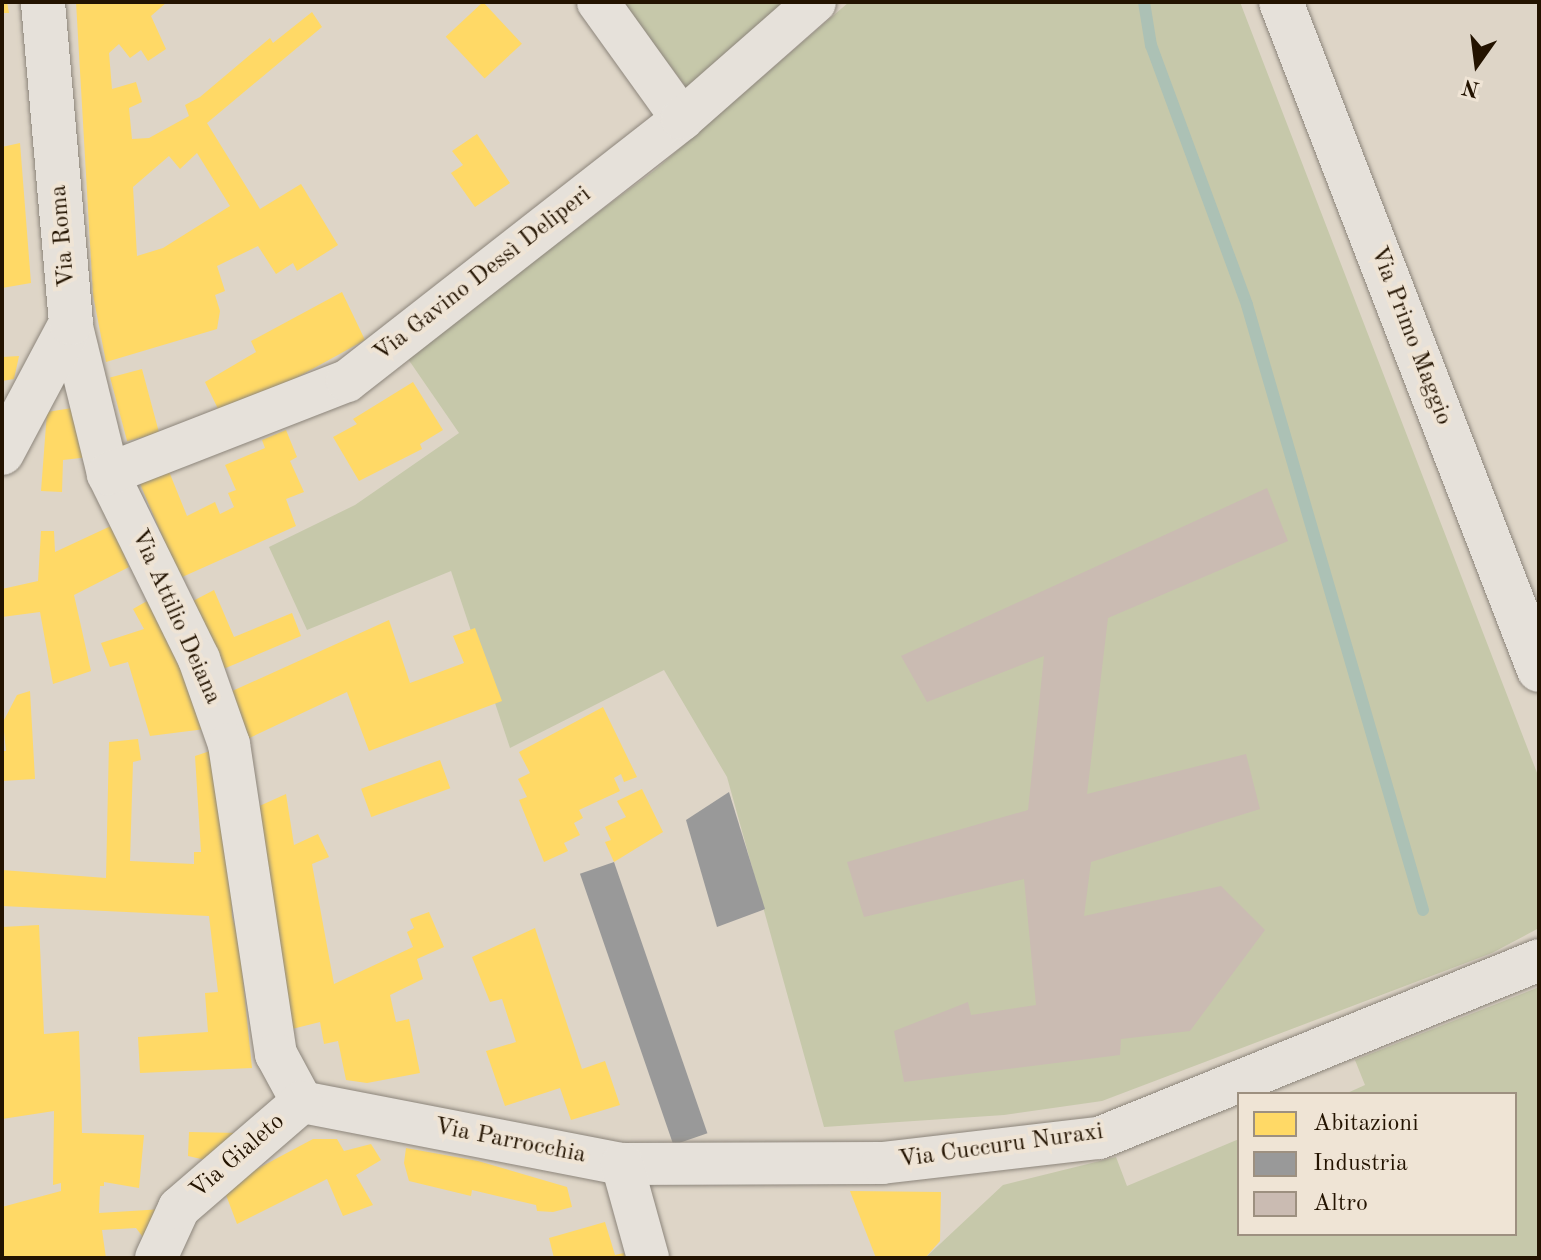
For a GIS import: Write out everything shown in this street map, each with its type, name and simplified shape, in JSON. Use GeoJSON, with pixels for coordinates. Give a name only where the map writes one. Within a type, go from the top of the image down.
{"type":"FeatureCollection","features":[{"type":"Feature","properties":{"kind":"street","name":"Via Roma"},"geometry":{"type":"LineString","coordinates":[[2,453],[71,323],[43,2]]}},
{"type":"Feature","properties":{"kind":"street"},"geometry":{"type":"LineString","coordinates":[[598,2],[682,119]]}},
{"type":"Feature","properties":{"kind":"street","name":"Via Gavino Dessì Deliperi"},"geometry":{"type":"LineString","coordinates":[[108,474],[347,381],[682,119],[815,2]]}},
{"type":"Feature","properties":{"kind":"street","name":"Via Primo Maggio"},"geometry":{"type":"LineString","coordinates":[[1281,2],[1539,670]]}},
{"type":"Feature","properties":{"kind":"street","name":"Via Attilio Deiana"},"geometry":{"type":"LineString","coordinates":[[71,323],[108,474],[199,659],[229,744],[276,1054],[302,1102]]}},
{"type":"Feature","properties":{"kind":"street","name":"Via Cuccuru Nuraxi"},"geometry":{"type":"LineString","coordinates":[[622,1164],[882,1163],[1099,1138],[1539,960]]}},
{"type":"Feature","properties":{"kind":"street","name":"Via Parrocchia"},"geometry":{"type":"LineString","coordinates":[[302,1102],[622,1164]]}},
{"type":"Feature","properties":{"kind":"street","name":"Via Gialeto"},"geometry":{"type":"LineString","coordinates":[[156,1258],[179,1208],[302,1102]]}},
{"type":"Feature","properties":{"kind":"street"},"geometry":{"type":"LineString","coordinates":[[622,1164],[648,1258]]}},
{"type":"Feature","properties":{"kind":"green space"},"geometry":{"type":"Polygon","coordinates":[[[621,2],[789,2],[690,92],[621,2]]]}},
{"type":"Feature","properties":{"kind":"green space"},"geometry":{"type":"Polygon","coordinates":[[[849,2],[1240,2],[1539,778],[1539,928],[1492,953],[1102,1101],[1004,1115],[824,1127],[727,777],[664,670],[510,748],[451,571],[307,630],[269,547],[355,505],[459,433],[406,356],[655,170],[849,2]]]}},
{"type":"Feature","properties":{"kind":"green space"},"geometry":{"type":"Polygon","coordinates":[[[1539,987],[1539,1258],[925,1258],[1003,1185],[1116,1157],[1127,1186],[1237,1140],[1237,1236],[1517,1236],[1517,1092],[1349,1092],[1365,1085],[1355,1060],[1539,987]]]}},
{"type":"Feature","properties":{"kind":"building: Abitazioni"},"geometry":{"type":"Polygon","coordinates":[[[2,2],[7,2],[9,13],[2,13],[2,2]]]}},
{"type":"Feature","properties":{"kind":"building: Abitazioni"},"geometry":{"type":"Polygon","coordinates":[[[76,2],[167,2],[151,16],[166,49],[148,61],[141,50],[130,58],[119,44],[109,53],[112,89],[136,82],[142,102],[129,108],[132,139],[149,138],[189,116],[185,105],[200,97],[270,38],[273,43],[312,12],[322,27],[207,123],[260,209],[301,184],[338,245],[297,271],[293,263],[276,274],[258,246],[217,266],[225,291],[215,295],[220,311],[217,329],[106,362],[93,295],[76,2]],[[197,153],[180,169],[169,156],[133,187],[137,256],[163,248],[230,206],[197,153]]]}},
{"type":"Feature","properties":{"kind":"building: Abitazioni"},"geometry":{"type":"Polygon","coordinates":[[[483,2],[522,44],[485,78],[446,37],[483,2]]]}},
{"type":"Feature","properties":{"kind":"building: Abitazioni"},"geometry":{"type":"Polygon","coordinates":[[[477,134],[510,183],[475,207],[451,173],[463,165],[452,151],[477,134]]]}},
{"type":"Feature","properties":{"kind":"building: Abitazioni"},"geometry":{"type":"Polygon","coordinates":[[[20,143],[31,283],[2,288],[2,147],[20,143]]]}},
{"type":"Feature","properties":{"kind":"building: Abitazioni"},"geometry":{"type":"Polygon","coordinates":[[[342,292],[365,340],[247,405],[221,415],[205,382],[256,352],[251,341],[342,292]]]}},
{"type":"Feature","properties":{"kind":"building: Abitazioni"},"geometry":{"type":"Polygon","coordinates":[[[19,356],[14,379],[2,381],[2,357],[19,356]]]}},
{"type":"Feature","properties":{"kind":"building: Abitazioni"},"geometry":{"type":"Polygon","coordinates":[[[142,369],[159,433],[127,441],[110,378],[142,369]]]}},
{"type":"Feature","properties":{"kind":"building: Abitazioni"},"geometry":{"type":"Polygon","coordinates":[[[413,382],[443,430],[420,444],[422,449],[359,481],[333,437],[357,424],[353,419],[413,382]]]}},
{"type":"Feature","properties":{"kind":"building: Abitazioni"},"geometry":{"type":"Polygon","coordinates":[[[72,408],[89,457],[63,460],[62,492],[41,491],[47,412],[72,408]]]}},
{"type":"Feature","properties":{"kind":"building: Abitazioni"},"geometry":{"type":"Polygon","coordinates":[[[286,430],[297,457],[290,461],[304,492],[286,499],[296,526],[180,578],[138,479],[168,469],[187,516],[215,502],[220,514],[234,507],[228,493],[236,490],[225,465],[265,448],[262,440],[286,430]]]}},
{"type":"Feature","properties":{"kind":"building: Abitazioni"},"geometry":{"type":"Polygon","coordinates":[[[113,525],[129,567],[74,595],[91,671],[53,684],[40,612],[2,617],[2,589],[38,581],[41,531],[54,531],[55,552],[113,525]]]}},
{"type":"Feature","properties":{"kind":"building: Abitazioni"},"geometry":{"type":"Polygon","coordinates":[[[214,590],[234,637],[292,613],[301,636],[221,670],[191,602],[214,590]]]}},
{"type":"Feature","properties":{"kind":"building: Abitazioni"},"geometry":{"type":"Polygon","coordinates":[[[147,601],[182,656],[205,729],[150,736],[128,662],[110,667],[101,643],[144,629],[133,609],[147,601]]]}},
{"type":"Feature","properties":{"kind":"building: Abitazioni"},"geometry":{"type":"Polygon","coordinates":[[[389,620],[410,683],[464,663],[453,636],[475,628],[502,701],[369,751],[347,692],[241,742],[230,692],[389,620]]]}},
{"type":"Feature","properties":{"kind":"building: Abitazioni"},"geometry":{"type":"Polygon","coordinates":[[[30,691],[35,779],[2,781],[2,751],[6,751],[3,722],[17,695],[30,691]]]}},
{"type":"Feature","properties":{"kind":"building: Abitazioni"},"geometry":{"type":"Polygon","coordinates":[[[603,707],[637,777],[624,782],[621,774],[614,778],[620,791],[579,810],[583,818],[574,823],[580,835],[564,843],[568,851],[544,862],[519,800],[527,797],[518,779],[530,773],[519,752],[603,707]]]}},
{"type":"Feature","properties":{"kind":"building: Abitazioni"},"geometry":{"type":"Polygon","coordinates":[[[138,739],[141,760],[133,762],[130,861],[194,864],[194,852],[201,852],[195,756],[213,750],[229,826],[232,916],[239,941],[252,1068],[140,1073],[138,1037],[208,1032],[205,993],[218,992],[209,916],[2,906],[2,870],[106,878],[109,742],[138,739]]]}},
{"type":"Feature","properties":{"kind":"building: Abitazioni"},"geometry":{"type":"Polygon","coordinates":[[[440,760],[450,788],[371,817],[361,789],[440,760]]]}},
{"type":"Feature","properties":{"kind":"building: Abitazioni"},"geometry":{"type":"Polygon","coordinates":[[[642,789],[663,832],[614,862],[605,842],[611,840],[605,827],[626,817],[617,801],[642,789]]]}},
{"type":"Feature","properties":{"kind":"building: Abitazioni"},"geometry":{"type":"Polygon","coordinates":[[[286,794],[294,845],[318,834],[329,857],[312,864],[334,984],[413,947],[407,932],[414,928],[410,919],[429,912],[444,947],[417,959],[423,979],[390,995],[396,1022],[409,1019],[420,1073],[367,1083],[346,1080],[338,1041],[324,1044],[320,1022],[292,1029],[255,808],[286,794]]]}},
{"type":"Feature","properties":{"kind":"building: Abitazioni"},"geometry":{"type":"Polygon","coordinates":[[[39,925],[44,1034],[79,1031],[82,1133],[144,1135],[139,1188],[104,1182],[104,1186],[100,1186],[99,1213],[163,1209],[146,1241],[136,1228],[102,1230],[106,1258],[2,1258],[2,1207],[61,1191],[61,1183],[53,1185],[54,1111],[2,1119],[2,927],[39,925]]]}},
{"type":"Feature","properties":{"kind":"building: Abitazioni"},"geometry":{"type":"Polygon","coordinates":[[[535,928],[582,1069],[605,1061],[620,1105],[571,1120],[560,1088],[505,1106],[486,1051],[516,1042],[502,999],[490,1002],[472,957],[535,928]]]}},
{"type":"Feature","properties":{"kind":"building: Abitazioni"},"geometry":{"type":"Polygon","coordinates":[[[189,1132],[238,1133],[210,1161],[188,1156],[189,1132]]]}},
{"type":"Feature","properties":{"kind":"building: Abitazioni"},"geometry":{"type":"Polygon","coordinates":[[[313,1139],[337,1139],[344,1151],[371,1144],[381,1160],[356,1175],[373,1205],[343,1216],[327,1179],[237,1224],[223,1187],[313,1139]]]}},
{"type":"Feature","properties":{"kind":"building: Abitazioni"},"geometry":{"type":"Polygon","coordinates":[[[406,1148],[478,1161],[567,1187],[572,1207],[553,1212],[537,1211],[536,1205],[472,1190],[471,1196],[409,1181],[404,1163],[406,1148]]]}},
{"type":"Feature","properties":{"kind":"building: Abitazioni"},"geometry":{"type":"Polygon","coordinates":[[[850,1191],[941,1192],[940,1241],[925,1258],[876,1258],[850,1191]]]}},
{"type":"Feature","properties":{"kind":"building: Abitazioni"},"geometry":{"type":"Polygon","coordinates":[[[605,1222],[615,1255],[624,1253],[625,1258],[554,1258],[549,1238],[605,1222]]]}},
{"type":"Feature","properties":{"kind":"building: Industria"},"geometry":{"type":"Polygon","coordinates":[[[729,792],[765,909],[717,927],[686,820],[729,792]]]}},
{"type":"Feature","properties":{"kind":"building: Industria"},"geometry":{"type":"Polygon","coordinates":[[[614,862],[707,1133],[673,1145],[580,874],[614,862]]]}},
{"type":"Feature","properties":{"kind":"building: Altro"},"geometry":{"type":"Polygon","coordinates":[[[1267,488],[1288,541],[1108,618],[1087,794],[1246,754],[1260,809],[1091,862],[1084,916],[1221,886],[1265,930],[1190,1031],[1121,1039],[1120,1055],[904,1082],[894,1031],[968,1002],[971,1015],[1036,1005],[1024,879],[864,917],[847,862],[1028,810],[1044,656],[927,702],[901,656],[1267,488]]]}},
{"type":"Feature","properties":{"kind":"waterway"},"geometry":{"type":"LineString","coordinates":[[1144,2],[1151,45],[1247,305],[1423,910]]}}]}
